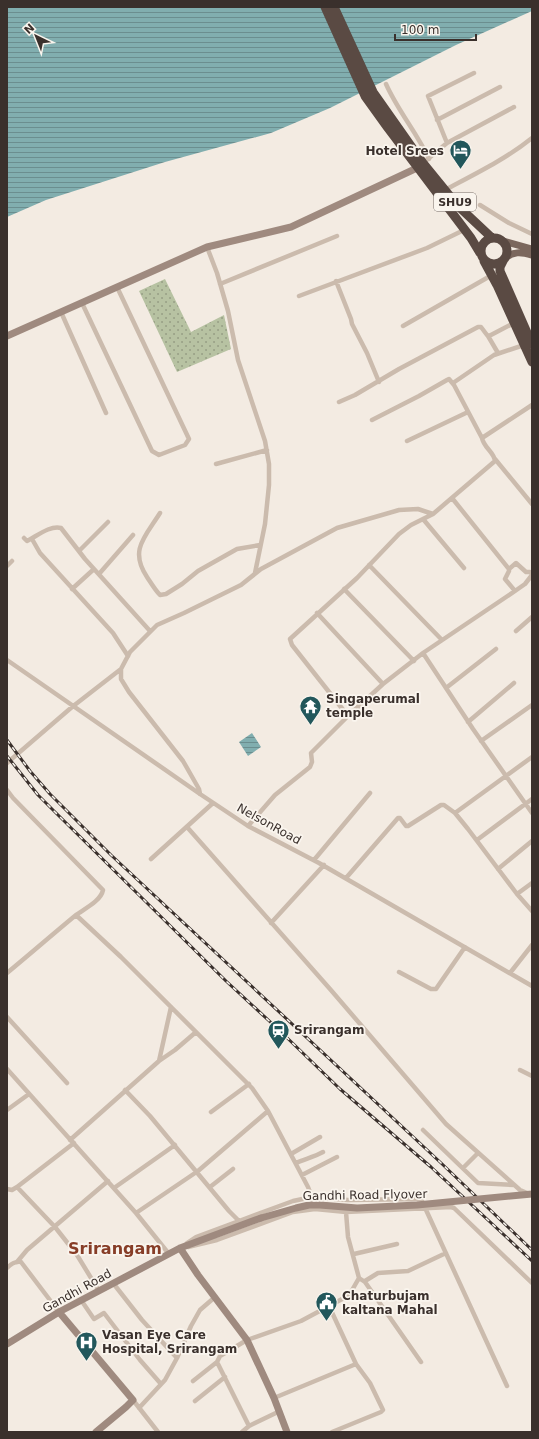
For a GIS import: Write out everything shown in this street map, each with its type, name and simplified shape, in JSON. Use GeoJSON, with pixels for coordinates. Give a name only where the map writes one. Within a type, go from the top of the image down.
{"type":"FeatureCollection","features":[{"type":"Feature","properties":{"kind":"highway","name":"SHU9"},"geometry":{"type":"LineString","coordinates":[[325,7],[369,94],[458,206],[491,238]]}},
{"type":"Feature","properties":{"kind":"highway","name":"SHU9"},"geometry":{"type":"LineString","coordinates":[[334,7],[369,94]]}},
{"type":"Feature","properties":{"kind":"highway","name":"SHU9"},"geometry":{"type":"LineString","coordinates":[[423,163],[482,257],[514,323],[528,345]]}},
{"type":"Feature","properties":{"kind":"highway"},"geometry":{"type":"LineString","coordinates":[[503,241],[499,238],[491,238],[484,241],[481,245],[482,257],[488,263],[496,264],[504,260]]}},
{"type":"Feature","properties":{"kind":"highway","name":"SHU9"},"geometry":{"type":"LineString","coordinates":[[503,241],[507,248],[506,256],[500,267],[501,275],[528,345],[532,362]]}},
{"type":"Feature","properties":{"kind":"main road"},"geometry":{"type":"LineString","coordinates":[[7,336],[207,247],[291,227],[423,163]]}},
{"type":"Feature","properties":{"kind":"main road"},"geometry":{"type":"LineString","coordinates":[[503,241],[532,249]]}},
{"type":"Feature","properties":{"kind":"main road"},"geometry":{"type":"LineString","coordinates":[[504,260],[513,254],[520,252],[532,255]]}},
{"type":"Feature","properties":{"kind":"main road","name":"Gandhi Road Flyover"},"geometry":{"type":"LineString","coordinates":[[180,1248],[261,1218],[309,1205],[357,1208],[417,1206],[532,1194]]}},
{"type":"Feature","properties":{"kind":"main road"},"geometry":{"type":"LineString","coordinates":[[180,1248],[198,1276],[247,1340],[280,1411],[287,1432]]}},
{"type":"Feature","properties":{"kind":"main road","name":"Gandhi Road"},"geometry":{"type":"LineString","coordinates":[[7,1344],[59,1312],[180,1248]]}},
{"type":"Feature","properties":{"kind":"main road"},"geometry":{"type":"LineString","coordinates":[[59,1312],[112,1373],[133,1400],[96,1432]]}},
{"type":"Feature","properties":{"kind":"street"},"geometry":{"type":"LineString","coordinates":[[447,143],[428,96],[474,72]]}},
{"type":"Feature","properties":{"kind":"street"},"geometry":{"type":"LineString","coordinates":[[386,84],[394,101],[422,144],[423,163]]}},
{"type":"Feature","properties":{"kind":"street"},"geometry":{"type":"LineString","coordinates":[[437,120],[500,87]]}},
{"type":"Feature","properties":{"kind":"street"},"geometry":{"type":"LineString","coordinates":[[423,163],[447,143],[514,108]]}},
{"type":"Feature","properties":{"kind":"street"},"geometry":{"type":"LineString","coordinates":[[445,190],[525,144],[532,138]]}},
{"type":"Feature","properties":{"kind":"street"},"geometry":{"type":"LineString","coordinates":[[480,205],[509,223],[532,234]]}},
{"type":"Feature","properties":{"kind":"street"},"geometry":{"type":"LineString","coordinates":[[299,296],[426,248],[464,230]]}},
{"type":"Feature","properties":{"kind":"street"},"geometry":{"type":"LineString","coordinates":[[220,284],[337,236]]}},
{"type":"Feature","properties":{"kind":"street"},"geometry":{"type":"LineString","coordinates":[[207,247],[228,311],[238,360],[267,450],[269,485],[265,524],[255,573]]}},
{"type":"Feature","properties":{"kind":"street"},"geometry":{"type":"LineString","coordinates":[[403,326],[492,275]]}},
{"type":"Feature","properties":{"kind":"street"},"geometry":{"type":"LineString","coordinates":[[336,281],[352,324],[367,353],[379,382]]}},
{"type":"Feature","properties":{"kind":"street"},"geometry":{"type":"LineString","coordinates":[[82,303],[152,451],[159,455],[185,445],[189,439],[117,287]]}},
{"type":"Feature","properties":{"kind":"street"},"geometry":{"type":"LineString","coordinates":[[61,312],[106,413]]}},
{"type":"Feature","properties":{"kind":"street"},"geometry":{"type":"LineString","coordinates":[[488,336],[514,323]]}},
{"type":"Feature","properties":{"kind":"street"},"geometry":{"type":"LineString","coordinates":[[339,402],[379,382],[399,369],[478,326],[482,327],[498,354]]}},
{"type":"Feature","properties":{"kind":"street"},"geometry":{"type":"LineString","coordinates":[[453,383],[498,354],[528,345]]}},
{"type":"Feature","properties":{"kind":"street"},"geometry":{"type":"LineString","coordinates":[[372,420],[447,380],[451,380],[482,438],[483,444],[532,504]]}},
{"type":"Feature","properties":{"kind":"street"},"geometry":{"type":"LineString","coordinates":[[482,438],[532,405]]}},
{"type":"Feature","properties":{"kind":"street"},"geometry":{"type":"LineString","coordinates":[[407,441],[468,412]]}},
{"type":"Feature","properties":{"kind":"street"},"geometry":{"type":"LineString","coordinates":[[216,464],[267,450]]}},
{"type":"Feature","properties":{"kind":"street"},"geometry":{"type":"LineString","coordinates":[[348,716],[290,641],[290,637],[344,589],[399,534],[411,525],[433,514],[494,463],[495,458]]}},
{"type":"Feature","properties":{"kind":"street"},"geometry":{"type":"LineString","coordinates":[[452,498],[509,569]]}},
{"type":"Feature","properties":{"kind":"street"},"geometry":{"type":"LineString","coordinates":[[7,763],[74,706],[121,669],[128,656],[150,631],[161,622],[184,613],[241,585],[255,573],[341,527],[399,510],[418,509],[433,514]]}},
{"type":"Feature","properties":{"kind":"street"},"geometry":{"type":"LineString","coordinates":[[160,513],[141,544],[139,560],[142,569],[160,595],[166,594],[182,584],[198,571],[237,549],[260,545]]}},
{"type":"Feature","properties":{"kind":"street"},"geometry":{"type":"LineString","coordinates":[[423,519],[464,568]]}},
{"type":"Feature","properties":{"kind":"street"},"geometry":{"type":"LineString","coordinates":[[79,551],[108,522]]}},
{"type":"Feature","properties":{"kind":"street"},"geometry":{"type":"LineString","coordinates":[[24,538],[27,541],[50,528],[61,528],[94,569],[150,631]]}},
{"type":"Feature","properties":{"kind":"street"},"geometry":{"type":"LineString","coordinates":[[99,574],[133,535]]}},
{"type":"Feature","properties":{"kind":"street"},"geometry":{"type":"LineString","coordinates":[[32,539],[40,553],[72,590],[113,633],[128,656]]}},
{"type":"Feature","properties":{"kind":"street"},"geometry":{"type":"LineString","coordinates":[[7,566],[12,561]]}},
{"type":"Feature","properties":{"kind":"street"},"geometry":{"type":"LineString","coordinates":[[248,826],[275,794],[310,767],[312,762],[311,753],[383,684],[423,653],[515,592],[524,584],[532,574],[530,572],[526,572],[516,563],[509,569],[509,573],[505,579],[515,592]]}},
{"type":"Feature","properties":{"kind":"street"},"geometry":{"type":"LineString","coordinates":[[369,565],[442,640]]}},
{"type":"Feature","properties":{"kind":"street"},"geometry":{"type":"LineString","coordinates":[[72,590],[94,569]]}},
{"type":"Feature","properties":{"kind":"street"},"geometry":{"type":"LineString","coordinates":[[344,589],[414,661]]}},
{"type":"Feature","properties":{"kind":"street"},"geometry":{"type":"LineString","coordinates":[[317,613],[383,684]]}},
{"type":"Feature","properties":{"kind":"street"},"geometry":{"type":"LineString","coordinates":[[516,631],[532,617]]}},
{"type":"Feature","properties":{"kind":"street"},"geometry":{"type":"LineString","coordinates":[[446,688],[496,650]]}},
{"type":"Feature","properties":{"kind":"street"},"geometry":{"type":"LineString","coordinates":[[423,653],[468,722],[532,813]]}},
{"type":"Feature","properties":{"kind":"street","name":"NelsonRoad"},"geometry":{"type":"LineString","coordinates":[[7,660],[248,826],[324,865],[532,986]]}},
{"type":"Feature","properties":{"kind":"street"},"geometry":{"type":"LineString","coordinates":[[121,669],[121,679],[129,692],[183,761],[199,789],[200,794]]}},
{"type":"Feature","properties":{"kind":"street"},"geometry":{"type":"LineString","coordinates":[[468,722],[514,683]]}},
{"type":"Feature","properties":{"kind":"street"},"geometry":{"type":"LineString","coordinates":[[481,741],[532,706]]}},
{"type":"Feature","properties":{"kind":"street"},"geometry":{"type":"LineString","coordinates":[[455,813],[532,757]]}},
{"type":"Feature","properties":{"kind":"street"},"geometry":{"type":"LineString","coordinates":[[7,790],[13,798],[103,890],[102,894],[98,898],[7,973]]}},
{"type":"Feature","properties":{"kind":"street"},"geometry":{"type":"LineString","coordinates":[[314,860],[370,793]]}},
{"type":"Feature","properties":{"kind":"street"},"geometry":{"type":"LineString","coordinates":[[477,840],[532,799]]}},
{"type":"Feature","properties":{"kind":"street"},"geometry":{"type":"LineString","coordinates":[[151,859],[213,803]]}},
{"type":"Feature","properties":{"kind":"street"},"geometry":{"type":"LineString","coordinates":[[346,878],[398,818],[400,818],[406,826],[408,826],[441,805],[444,805],[455,813],[532,911]]}},
{"type":"Feature","properties":{"kind":"street"},"geometry":{"type":"LineString","coordinates":[[186,827],[330,989],[446,1124],[520,1190],[532,1194]]}},
{"type":"Feature","properties":{"kind":"street"},"geometry":{"type":"LineString","coordinates":[[498,869],[532,841]]}},
{"type":"Feature","properties":{"kind":"street"},"geometry":{"type":"LineString","coordinates":[[271,923],[324,865]]}},
{"type":"Feature","properties":{"kind":"street"},"geometry":{"type":"LineString","coordinates":[[518,894],[532,883]]}},
{"type":"Feature","properties":{"kind":"street"},"geometry":{"type":"LineString","coordinates":[[76,915],[172,1007],[249,1084],[268,1111],[296,1163],[312,1197]]}},
{"type":"Feature","properties":{"kind":"street"},"geometry":{"type":"LineString","coordinates":[[510,973],[532,945]]}},
{"type":"Feature","properties":{"kind":"street"},"geometry":{"type":"LineString","coordinates":[[399,972],[431,990],[434,989],[438,986],[465,947]]}},
{"type":"Feature","properties":{"kind":"street"},"geometry":{"type":"LineString","coordinates":[[159,1061],[172,1007]]}},
{"type":"Feature","properties":{"kind":"street"},"geometry":{"type":"LineString","coordinates":[[7,1017],[66,1083]]}},
{"type":"Feature","properties":{"kind":"street"},"geometry":{"type":"LineString","coordinates":[[70,1140],[125,1090],[196,1032]]}},
{"type":"Feature","properties":{"kind":"street"},"geometry":{"type":"LineString","coordinates":[[7,1069],[108,1181],[169,1254]]}},
{"type":"Feature","properties":{"kind":"street"},"geometry":{"type":"LineString","coordinates":[[520,1070],[532,1076]]}},
{"type":"Feature","properties":{"kind":"street"},"geometry":{"type":"LineString","coordinates":[[211,1112],[249,1084]]}},
{"type":"Feature","properties":{"kind":"street"},"geometry":{"type":"LineString","coordinates":[[125,1090],[150,1116],[239,1221]]}},
{"type":"Feature","properties":{"kind":"street"},"geometry":{"type":"LineString","coordinates":[[7,1110],[29,1094]]}},
{"type":"Feature","properties":{"kind":"street"},"geometry":{"type":"LineString","coordinates":[[136,1213],[198,1172],[268,1111]]}},
{"type":"Feature","properties":{"kind":"street"},"geometry":{"type":"LineString","coordinates":[[423,1130],[478,1184],[514,1185]]}},
{"type":"Feature","properties":{"kind":"street"},"geometry":{"type":"LineString","coordinates":[[291,1154],[320,1137]]}},
{"type":"Feature","properties":{"kind":"street"},"geometry":{"type":"LineString","coordinates":[[8,1190],[17,1187],[74,1144]]}},
{"type":"Feature","properties":{"kind":"street"},"geometry":{"type":"LineString","coordinates":[[114,1188],[175,1145]]}},
{"type":"Feature","properties":{"kind":"street"},"geometry":{"type":"LineString","coordinates":[[296,1163],[309,1157],[314,1157],[323,1152]]}},
{"type":"Feature","properties":{"kind":"street"},"geometry":{"type":"LineString","coordinates":[[463,1168],[478,1153]]}},
{"type":"Feature","properties":{"kind":"street"},"geometry":{"type":"LineString","coordinates":[[302,1175],[337,1157]]}},
{"type":"Feature","properties":{"kind":"street"},"geometry":{"type":"LineString","coordinates":[[210,1187],[233,1169]]}},
{"type":"Feature","properties":{"kind":"street"},"geometry":{"type":"LineString","coordinates":[[7,1268],[17,1262],[27,1250],[108,1181]]}},
{"type":"Feature","properties":{"kind":"street"},"geometry":{"type":"LineString","coordinates":[[17,1187],[55,1227],[77,1254],[99,1291]]}},
{"type":"Feature","properties":{"kind":"street"},"geometry":{"type":"LineString","coordinates":[[180,1248],[196,1237],[293,1201],[312,1197],[348,1200],[419,1198],[423,1200],[507,1386]]}},
{"type":"Feature","properties":{"kind":"street"},"geometry":{"type":"LineString","coordinates":[[180,1248],[194,1247],[217,1240],[293,1212],[315,1209],[346,1212],[453,1207],[532,1283]]}},
{"type":"Feature","properties":{"kind":"street"},"geometry":{"type":"LineString","coordinates":[[194,1381],[217,1362],[220,1356],[247,1340],[301,1321],[348,1295],[359,1278],[354,1254],[348,1237],[346,1212]]}},
{"type":"Feature","properties":{"kind":"street"},"geometry":{"type":"LineString","coordinates":[[354,1254],[397,1244]]}},
{"type":"Feature","properties":{"kind":"street"},"geometry":{"type":"LineString","coordinates":[[365,1281],[378,1273],[409,1271],[446,1253]]}},
{"type":"Feature","properties":{"kind":"street"},"geometry":{"type":"LineString","coordinates":[[17,1262],[21,1262],[59,1312]]}},
{"type":"Feature","properties":{"kind":"street"},"geometry":{"type":"LineString","coordinates":[[359,1278],[365,1281],[421,1362]]}},
{"type":"Feature","properties":{"kind":"street"},"geometry":{"type":"LineString","coordinates":[[114,1283],[142,1320],[178,1358]]}},
{"type":"Feature","properties":{"kind":"street"},"geometry":{"type":"LineString","coordinates":[[139,1408],[166,1378],[178,1358],[191,1326],[200,1310],[214,1295]]}},
{"type":"Feature","properties":{"kind":"street"},"geometry":{"type":"LineString","coordinates":[[81,1300],[94,1319],[104,1313],[140,1360],[161,1384]]}},
{"type":"Feature","properties":{"kind":"street"},"geometry":{"type":"LineString","coordinates":[[329,1306],[356,1364],[370,1383],[383,1410],[332,1432]]}},
{"type":"Feature","properties":{"kind":"street"},"geometry":{"type":"LineString","coordinates":[[217,1362],[249,1426]]}},
{"type":"Feature","properties":{"kind":"street"},"geometry":{"type":"LineString","coordinates":[[274,1398],[356,1364]]}},
{"type":"Feature","properties":{"kind":"street"},"geometry":{"type":"LineString","coordinates":[[196,1401],[225,1377]]}},
{"type":"Feature","properties":{"kind":"street"},"geometry":{"type":"LineString","coordinates":[[133,1400],[158,1432]]}},
{"type":"Feature","properties":{"kind":"street"},"geometry":{"type":"LineString","coordinates":[[242,1432],[249,1426],[280,1411]]}},
{"type":"Feature","properties":{"kind":"green space"},"geometry":{"type":"Polygon","coordinates":[[[165,279],[191,332],[224,315],[231,349],[177,372],[139,291],[165,279]]]}},
{"type":"Feature","properties":{"kind":"water"},"geometry":{"type":"Polygon","coordinates":[[[7,7],[532,7],[532,11],[456,45],[330,108],[271,133],[165,162],[46,200],[7,217],[7,7]]]}},
{"type":"Feature","properties":{"kind":"water"},"geometry":{"type":"Polygon","coordinates":[[[252,733],[261,747],[248,756],[239,742],[252,733]]]}},
{"type":"Feature","properties":{"kind":"railway"},"geometry":{"type":"LineString","coordinates":[[7,740],[30,771],[50,794],[111,855],[440,1162],[532,1250]]}},
{"type":"Feature","properties":{"kind":"railway"},"geometry":{"type":"LineString","coordinates":[[7,756],[38,795],[226,981],[340,1089],[431,1167],[532,1261]]}},
{"type":"Feature","properties":{"kind":"place","name":"Hotel Srees"},"geometry":{"type":"Point","coordinates":[460,170]}},
{"type":"Feature","properties":{"kind":"place","name":"Singaperumal temple"},"geometry":{"type":"Point","coordinates":[310,726]}},
{"type":"Feature","properties":{"kind":"place","name":"Srirangam"},"geometry":{"type":"Point","coordinates":[279,1050]}},
{"type":"Feature","properties":{"kind":"place","name":"Chaturbujam kaltana Mahal"},"geometry":{"type":"Point","coordinates":[326,1322]}},
{"type":"Feature","properties":{"kind":"place","name":"Vasan Eye Care Hospital, Srirangam"},"geometry":{"type":"Point","coordinates":[86,1362]}},
{"type":"Feature","properties":{"kind":"district","name":"Srirangam"},"geometry":{"type":"Point","coordinates":[115,1248]}}]}
